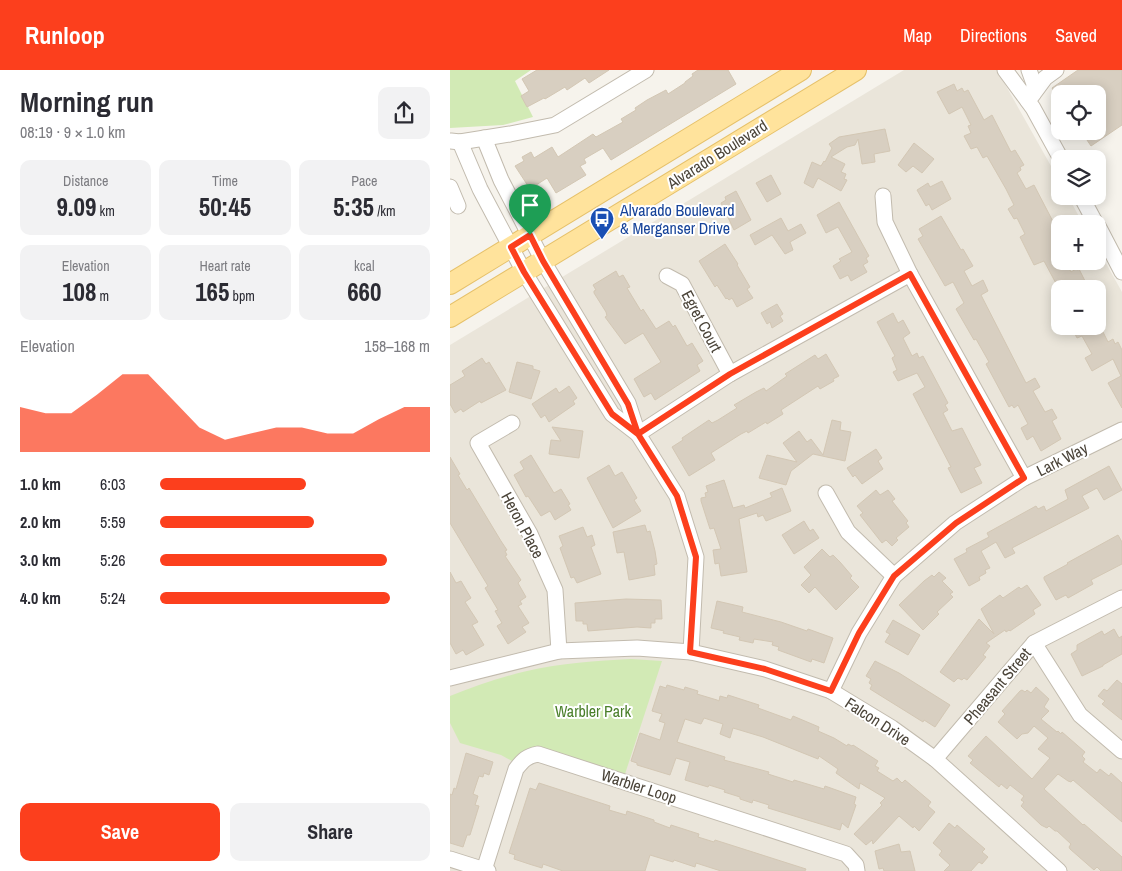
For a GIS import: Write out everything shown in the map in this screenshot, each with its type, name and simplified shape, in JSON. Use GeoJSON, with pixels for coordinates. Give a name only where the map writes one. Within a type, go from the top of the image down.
{"type":"FeatureCollection","features":[{"type":"Feature","properties":{"kind":"main road","name":"Alvarado Boulevard"},"geometry":{"type":"LineString","coordinates":[[450,284],[801,70]]}},
{"type":"Feature","properties":{"kind":"main road","name":"Alvarado Boulevard"},"geometry":{"type":"LineString","coordinates":[[450,317],[856,70]]}},
{"type":"Feature","properties":{"kind":"street"},"geometry":{"type":"LineString","coordinates":[[638,434],[612,414],[524,272],[455,141],[484,138],[555,125],[646,70]]}},
{"type":"Feature","properties":{"kind":"street"},"geometry":{"type":"LineString","coordinates":[[1005,70],[1031,98],[1057,150]]}},
{"type":"Feature","properties":{"kind":"street"},"geometry":{"type":"LineString","coordinates":[[1028,70],[1034,84],[1031,98]]}},
{"type":"Feature","properties":{"kind":"street"},"geometry":{"type":"LineString","coordinates":[[1031,98],[1045,78],[1056,70]]}},
{"type":"Feature","properties":{"kind":"street"},"geometry":{"type":"LineString","coordinates":[[484,138],[501,180],[543,261],[628,404],[638,434],[677,496],[696,557],[690,652]]}},
{"type":"Feature","properties":{"kind":"street"},"geometry":{"type":"LineString","coordinates":[[450,187],[458,206]]}},
{"type":"Feature","properties":{"kind":"street"},"geometry":{"type":"LineString","coordinates":[[883,196],[885,222],[910,274],[1024,478]]}},
{"type":"Feature","properties":{"kind":"street"},"geometry":{"type":"LineString","coordinates":[[1106,236],[1117,250],[1122,272]]}},
{"type":"Feature","properties":{"kind":"street"},"geometry":{"type":"LineString","coordinates":[[638,434],[730,374],[910,274]]}},
{"type":"Feature","properties":{"kind":"street","name":"Egret Court"},"geometry":{"type":"LineString","coordinates":[[667,276],[682,284],[730,374]]}},
{"type":"Feature","properties":{"kind":"street","name":"Heron Place"},"geometry":{"type":"LineString","coordinates":[[512,423],[478,443],[530,534],[555,590],[559,651]]}},
{"type":"Feature","properties":{"kind":"street","name":"Lark Way"},"geometry":{"type":"LineString","coordinates":[[831,691],[859,633],[894,576],[956,523],[1024,478],[1122,430]]}},
{"type":"Feature","properties":{"kind":"street"},"geometry":{"type":"LineString","coordinates":[[826,493],[848,532],[894,576]]}},
{"type":"Feature","properties":{"kind":"street","name":"Pheasant Street"},"geometry":{"type":"LineString","coordinates":[[935,759],[1034,643],[1122,598]]}},
{"type":"Feature","properties":{"kind":"street"},"geometry":{"type":"LineString","coordinates":[[1034,643],[1080,715],[1122,751]]}},
{"type":"Feature","properties":{"kind":"street","name":"Falcon Drive"},"geometry":{"type":"LineString","coordinates":[[450,677],[559,651],[637,648],[690,652],[765,669],[831,691],[892,728],[935,759],[1059,871]]}},
{"type":"Feature","properties":{"kind":"street","name":"Warbler Loop"},"geometry":{"type":"LineString","coordinates":[[486,870],[516,769],[522,760],[538,754],[846,854],[856,865],[857,871]]}},
{"type":"Feature","properties":{"kind":"street"},"geometry":{"type":"LineString","coordinates":[[450,859],[486,870]]}},
{"type":"Feature","properties":{"kind":"shaded area"},"geometry":{"type":"Polygon","coordinates":[[[904,70],[997,70],[1051,166],[1051,205],[1073,205],[1078,215],[1051,215],[1051,270],[1106,270],[1106,263],[1122,292],[1122,871],[450,871],[450,345],[904,70]]]}},
{"type":"Feature","properties":{"kind":"green space"},"geometry":{"type":"Polygon","coordinates":[[[450,70],[531,70],[515,81],[533,117],[503,125],[450,128],[450,70]]]}},
{"type":"Feature","properties":{"kind":"green space","name":"Warbler Park"},"geometry":{"type":"Polygon","coordinates":[[[631,659],[662,661],[625,774],[541,748],[527,750],[519,754],[512,761],[501,755],[460,743],[450,723],[450,696],[478,685],[540,668],[631,659]]]}},
{"type":"Feature","properties":{"kind":"building"},"geometry":{"type":"Polygon","coordinates":[[[537,70],[609,70],[589,83],[585,78],[567,90],[565,87],[527,107],[521,96],[529,91],[522,79],[537,70]]]}},
{"type":"Feature","properties":{"kind":"building"},"geometry":{"type":"Polygon","coordinates":[[[698,70],[728,70],[736,84],[611,160],[603,148],[584,159],[586,163],[580,166],[586,175],[556,193],[547,178],[530,189],[515,166],[524,161],[522,157],[531,152],[534,158],[552,147],[558,157],[593,134],[596,137],[623,122],[621,119],[636,110],[635,108],[666,90],[668,94],[685,83],[698,70]]]}},
{"type":"Feature","properties":{"kind":"building"},"geometry":{"type":"Polygon","coordinates":[[[1078,70],[1122,70],[1122,125],[1106,136],[1106,85],[1056,85],[1078,70]]]}},
{"type":"Feature","properties":{"kind":"building"},"geometry":{"type":"Polygon","coordinates":[[[954,84],[957,91],[962,88],[964,92],[968,90],[984,120],[992,115],[1011,152],[1015,150],[1024,165],[1020,167],[1021,170],[1017,173],[1026,189],[1034,185],[1051,218],[1051,270],[1070,270],[1071,272],[1080,270],[1084,280],[1054,280],[1044,261],[1034,265],[1020,237],[1025,234],[1017,218],[1014,219],[1008,209],[1014,205],[1006,189],[987,156],[983,158],[977,147],[971,149],[964,136],[971,133],[968,126],[971,125],[962,107],[949,114],[937,92],[954,84]]]}},
{"type":"Feature","properties":{"kind":"building"},"geometry":{"type":"Polygon","coordinates":[[[885,129],[890,151],[874,154],[875,162],[862,164],[858,139],[855,145],[847,147],[831,157],[845,164],[841,172],[846,174],[844,179],[847,180],[841,191],[818,178],[813,188],[804,183],[812,162],[821,166],[832,148],[829,144],[839,137],[885,129]]]}},
{"type":"Feature","properties":{"kind":"building"},"geometry":{"type":"Polygon","coordinates":[[[1087,140],[1100,140],[1091,146],[1087,140]]]}},
{"type":"Feature","properties":{"kind":"building"},"geometry":{"type":"Polygon","coordinates":[[[914,143],[934,159],[922,173],[913,166],[906,172],[898,165],[914,143]]]}},
{"type":"Feature","properties":{"kind":"building"},"geometry":{"type":"Polygon","coordinates":[[[771,175],[781,194],[767,202],[756,183],[771,175]]]}},
{"type":"Feature","properties":{"kind":"building"},"geometry":{"type":"Polygon","coordinates":[[[942,181],[951,199],[932,210],[929,204],[926,206],[917,190],[928,183],[930,187],[942,181]]]}},
{"type":"Feature","properties":{"kind":"building"},"geometry":{"type":"Polygon","coordinates":[[[736,191],[751,220],[734,230],[721,203],[726,200],[725,197],[736,191]]]}},
{"type":"Feature","properties":{"kind":"building"},"geometry":{"type":"Polygon","coordinates":[[[839,202],[869,256],[866,258],[868,262],[863,265],[867,272],[851,281],[848,275],[840,279],[833,266],[841,261],[839,259],[852,252],[838,227],[826,233],[817,215],[839,202]]]}},
{"type":"Feature","properties":{"kind":"building"},"geometry":{"type":"Polygon","coordinates":[[[941,216],[973,266],[964,271],[972,286],[983,280],[988,291],[981,295],[1026,383],[1035,378],[1040,387],[1033,391],[1045,412],[1052,409],[1057,418],[1052,421],[1061,439],[1041,451],[1033,436],[1027,440],[1021,428],[1028,424],[1018,405],[1014,408],[1012,405],[1009,407],[986,364],[989,362],[956,309],[964,303],[953,282],[945,286],[918,239],[923,236],[919,229],[941,216]]]}},
{"type":"Feature","properties":{"kind":"building"},"geometry":{"type":"Polygon","coordinates":[[[781,218],[788,231],[801,224],[806,233],[790,242],[793,250],[785,254],[772,235],[755,245],[750,235],[781,218]]]}},
{"type":"Feature","properties":{"kind":"building"},"geometry":{"type":"Polygon","coordinates":[[[725,244],[750,287],[747,289],[753,298],[737,307],[732,298],[726,299],[717,285],[715,287],[699,261],[725,244]]]}},
{"type":"Feature","properties":{"kind":"building"},"geometry":{"type":"Polygon","coordinates":[[[616,271],[619,277],[623,275],[630,287],[627,288],[641,311],[643,309],[656,329],[669,321],[673,327],[675,325],[687,346],[692,343],[703,361],[697,365],[700,371],[655,400],[651,393],[644,397],[634,379],[661,362],[643,333],[625,344],[605,317],[607,316],[606,312],[594,293],[596,290],[593,285],[616,271]]]}},
{"type":"Feature","properties":{"kind":"building"},"geometry":{"type":"Polygon","coordinates":[[[777,304],[783,314],[780,316],[783,321],[772,328],[770,322],[767,324],[761,313],[777,304]]]}},
{"type":"Feature","properties":{"kind":"building"},"geometry":{"type":"Polygon","coordinates":[[[893,313],[898,323],[903,320],[910,333],[903,338],[912,356],[917,353],[919,358],[923,356],[948,403],[945,405],[948,410],[943,413],[952,431],[962,428],[981,465],[974,468],[982,483],[961,493],[948,468],[951,467],[913,394],[925,387],[917,373],[898,381],[893,372],[897,370],[892,358],[895,356],[877,322],[893,313]]]}},
{"type":"Feature","properties":{"kind":"building"},"geometry":{"type":"Polygon","coordinates":[[[1076,335],[1104,335],[1108,342],[1113,339],[1115,344],[1118,342],[1122,350],[1122,408],[1108,383],[1121,376],[1113,359],[1092,371],[1085,358],[1092,354],[1082,336],[1077,338],[1076,335]]]}},
{"type":"Feature","properties":{"kind":"building"},"geometry":{"type":"Polygon","coordinates":[[[826,354],[839,376],[833,379],[834,381],[820,389],[818,386],[781,410],[783,414],[767,424],[766,422],[748,433],[747,431],[741,434],[711,453],[715,460],[689,476],[672,447],[683,440],[682,438],[709,420],[712,423],[718,420],[737,408],[734,405],[756,392],[764,388],[766,391],[787,376],[785,374],[815,355],[818,359],[826,354]]]}},
{"type":"Feature","properties":{"kind":"building"},"geometry":{"type":"Polygon","coordinates":[[[482,358],[486,364],[489,362],[506,390],[481,403],[480,401],[463,412],[461,409],[455,413],[450,404],[450,385],[465,376],[462,371],[482,358]]]}},
{"type":"Feature","properties":{"kind":"building"},"geometry":{"type":"Polygon","coordinates":[[[517,362],[533,366],[533,369],[540,371],[531,399],[509,392],[517,362]]]}},
{"type":"Feature","properties":{"kind":"building"},"geometry":{"type":"Polygon","coordinates":[[[569,386],[577,398],[573,401],[575,404],[549,422],[545,415],[541,418],[532,404],[556,388],[559,393],[569,386]]]}},
{"type":"Feature","properties":{"kind":"building"},"geometry":{"type":"Polygon","coordinates":[[[832,420],[841,422],[840,430],[851,432],[845,461],[813,454],[791,471],[786,485],[759,478],[767,455],[797,462],[783,443],[799,431],[807,442],[811,439],[823,455],[832,420]]]}},
{"type":"Feature","properties":{"kind":"building"},"geometry":{"type":"Polygon","coordinates":[[[552,427],[583,431],[579,458],[549,454],[551,440],[561,441],[552,427]]]}},
{"type":"Feature","properties":{"kind":"building"},"geometry":{"type":"Polygon","coordinates":[[[876,449],[882,458],[878,461],[883,469],[862,484],[855,475],[853,477],[847,468],[876,449]]]}},
{"type":"Feature","properties":{"kind":"building"},"geometry":{"type":"Polygon","coordinates":[[[531,455],[554,493],[561,489],[570,504],[568,505],[571,510],[555,520],[550,511],[541,516],[528,496],[526,497],[514,475],[524,469],[520,462],[531,455]]]}},
{"type":"Feature","properties":{"kind":"building"},"geometry":{"type":"Polygon","coordinates":[[[450,457],[467,490],[469,488],[507,550],[505,551],[507,555],[505,556],[521,580],[518,583],[526,597],[520,601],[522,604],[518,606],[529,623],[522,627],[526,632],[508,644],[497,626],[502,623],[495,611],[498,610],[485,588],[488,586],[450,523],[450,457]]]}},
{"type":"Feature","properties":{"kind":"building"},"geometry":{"type":"Polygon","coordinates":[[[609,465],[615,476],[622,472],[637,498],[634,500],[641,511],[613,528],[587,478],[609,465]]]}},
{"type":"Feature","properties":{"kind":"building"},"geometry":{"type":"Polygon","coordinates":[[[1109,466],[1122,490],[1104,500],[1097,488],[1082,496],[1089,508],[1012,548],[1015,553],[1005,558],[996,542],[981,551],[990,568],[985,570],[986,573],[979,577],[980,580],[969,586],[954,559],[967,552],[966,549],[989,537],[987,533],[1036,506],[1038,509],[1044,506],[1046,511],[1068,499],[1065,490],[1109,466]]]}},
{"type":"Feature","properties":{"kind":"building"},"geometry":{"type":"Polygon","coordinates":[[[724,480],[733,508],[744,505],[745,508],[772,497],[770,493],[782,488],[791,511],[766,521],[763,515],[758,517],[757,513],[739,519],[747,572],[721,576],[719,563],[715,564],[713,550],[721,549],[714,528],[710,529],[701,498],[706,497],[705,493],[708,492],[706,486],[724,480]]]}},
{"type":"Feature","properties":{"kind":"building"},"geometry":{"type":"Polygon","coordinates":[[[876,490],[880,495],[888,490],[895,499],[892,501],[908,521],[906,523],[909,527],[896,538],[898,540],[892,546],[886,540],[882,543],[860,515],[863,513],[857,506],[876,490]]]}},
{"type":"Feature","properties":{"kind":"building"},"geometry":{"type":"Polygon","coordinates":[[[804,521],[810,531],[813,529],[819,538],[794,554],[782,535],[804,521]]]}},
{"type":"Feature","properties":{"kind":"building"},"geometry":{"type":"Polygon","coordinates":[[[645,525],[647,532],[650,531],[655,551],[657,564],[654,565],[655,575],[629,580],[624,552],[617,553],[613,532],[645,525]]]}},
{"type":"Feature","properties":{"kind":"building"},"geometry":{"type":"Polygon","coordinates":[[[583,527],[587,537],[592,535],[595,545],[591,547],[601,574],[577,583],[574,577],[571,578],[560,548],[563,546],[559,536],[583,527]]]}},
{"type":"Feature","properties":{"kind":"building"},"geometry":{"type":"Polygon","coordinates":[[[1118,535],[1122,542],[1122,564],[1091,580],[1093,584],[1068,598],[1066,595],[1056,600],[1044,577],[1118,535]]]}},
{"type":"Feature","properties":{"kind":"building"},"geometry":{"type":"Polygon","coordinates":[[[822,549],[830,557],[833,555],[840,562],[852,576],[850,578],[859,587],[836,610],[815,587],[809,593],[801,585],[811,575],[804,567],[822,549]]]}},
{"type":"Feature","properties":{"kind":"building"},"geometry":{"type":"Polygon","coordinates":[[[450,572],[456,583],[461,581],[471,598],[465,602],[478,622],[472,625],[484,645],[466,655],[463,650],[456,654],[450,643],[450,572]]]}},
{"type":"Feature","properties":{"kind":"building"},"geometry":{"type":"Polygon","coordinates":[[[939,572],[946,578],[942,581],[953,592],[950,594],[953,597],[937,612],[939,614],[923,630],[899,605],[924,581],[932,575],[934,577],[939,572]]]}},
{"type":"Feature","properties":{"kind":"building"},"geometry":{"type":"Polygon","coordinates":[[[1027,585],[1041,605],[1033,610],[1035,614],[1010,631],[1006,632],[1005,630],[986,643],[990,646],[983,655],[986,657],[967,680],[958,678],[954,682],[940,672],[979,619],[994,634],[981,609],[1000,595],[1003,598],[1019,587],[1021,589],[1027,585]]]}},
{"type":"Feature","properties":{"kind":"building"},"geometry":{"type":"Polygon","coordinates":[[[626,599],[661,600],[662,619],[655,619],[655,623],[651,623],[651,628],[637,627],[588,631],[587,624],[583,624],[583,621],[576,621],[575,603],[626,599]]]}},
{"type":"Feature","properties":{"kind":"building"},"geometry":{"type":"Polygon","coordinates":[[[717,601],[743,607],[742,612],[807,631],[808,629],[833,638],[824,663],[812,659],[811,662],[778,650],[779,647],[772,645],[773,642],[754,639],[753,643],[739,640],[740,637],[711,628],[717,601]]]}},
{"type":"Feature","properties":{"kind":"building"},"geometry":{"type":"Polygon","coordinates":[[[893,620],[920,635],[908,655],[885,642],[890,634],[886,632],[893,620]]]}},
{"type":"Feature","properties":{"kind":"building"},"geometry":{"type":"Polygon","coordinates":[[[1114,629],[1119,638],[1122,636],[1122,654],[1082,676],[1071,654],[1077,650],[1077,645],[1102,631],[1104,635],[1114,629]]]}},
{"type":"Feature","properties":{"kind":"building"},"geometry":{"type":"Polygon","coordinates":[[[875,661],[899,673],[950,705],[935,727],[924,720],[923,722],[870,689],[872,685],[869,683],[871,679],[866,676],[875,661]]]}},
{"type":"Feature","properties":{"kind":"building"},"geometry":{"type":"Polygon","coordinates":[[[1117,680],[1122,684],[1122,720],[1102,704],[1105,701],[1098,696],[1104,689],[1107,691],[1117,680]]]}},
{"type":"Feature","properties":{"kind":"building"},"geometry":{"type":"Polygon","coordinates":[[[667,685],[684,690],[685,687],[698,691],[697,694],[719,701],[720,696],[727,698],[728,695],[759,705],[758,708],[791,720],[793,716],[819,727],[818,731],[847,746],[848,744],[853,745],[878,761],[875,766],[879,768],[877,771],[893,781],[897,778],[902,783],[905,780],[931,802],[928,806],[935,812],[919,831],[899,816],[873,844],[872,840],[866,845],[854,834],[882,805],[880,803],[885,798],[860,783],[859,789],[836,773],[838,769],[819,756],[818,759],[763,737],[733,728],[730,738],[720,734],[723,724],[704,718],[701,724],[685,719],[677,742],[725,757],[724,760],[769,772],[768,774],[793,782],[794,780],[824,789],[825,786],[856,797],[854,804],[856,805],[848,828],[842,823],[840,830],[768,808],[769,805],[753,800],[752,803],[740,799],[740,797],[724,792],[725,790],[685,780],[690,762],[676,758],[670,775],[637,765],[637,763],[631,761],[640,733],[660,740],[665,723],[659,721],[662,714],[652,711],[660,686],[666,688],[667,685]]]}},
{"type":"Feature","properties":{"kind":"building"},"geometry":{"type":"Polygon","coordinates":[[[1036,687],[1049,699],[1044,707],[1049,711],[1041,719],[1057,732],[1061,734],[1062,732],[1085,752],[1082,756],[1085,759],[1083,762],[1097,773],[1100,769],[1109,776],[1111,773],[1122,783],[1122,822],[1073,780],[1071,782],[1068,781],[1058,774],[1044,789],[1083,825],[1122,857],[1122,871],[1101,871],[1097,867],[1094,870],[1070,849],[1071,844],[1057,831],[1049,826],[1047,828],[1041,825],[1021,806],[1024,802],[1021,800],[1024,796],[1010,785],[1007,789],[1001,784],[999,787],[970,763],[973,760],[968,756],[986,736],[1032,779],[1050,758],[1038,749],[1048,738],[1034,726],[1028,733],[1022,734],[1017,739],[998,722],[1005,714],[1002,711],[1020,691],[1025,692],[1027,690],[1031,693],[1036,687]]]}},
{"type":"Feature","properties":{"kind":"building"},"geometry":{"type":"Polygon","coordinates":[[[466,753],[493,762],[489,775],[484,773],[483,777],[479,776],[473,794],[478,796],[475,805],[479,806],[470,835],[467,835],[463,847],[450,843],[450,794],[452,795],[454,788],[456,789],[466,753]]]}},
{"type":"Feature","properties":{"kind":"building"},"geometry":{"type":"Polygon","coordinates":[[[539,783],[610,806],[609,810],[626,815],[627,811],[654,820],[654,822],[670,828],[671,825],[699,834],[698,837],[714,842],[715,840],[806,869],[805,871],[721,871],[696,863],[695,867],[650,855],[645,871],[563,871],[543,864],[542,868],[529,864],[514,859],[515,855],[509,853],[530,788],[536,790],[539,783]]]}},
{"type":"Feature","properties":{"kind":"building"},"geometry":{"type":"Polygon","coordinates":[[[949,823],[955,828],[957,825],[985,849],[982,852],[988,857],[982,864],[979,862],[971,871],[944,871],[950,865],[939,855],[942,851],[933,843],[949,823]]]}},
{"type":"Feature","properties":{"kind":"building"},"geometry":{"type":"Polygon","coordinates":[[[899,844],[901,852],[910,851],[915,871],[884,871],[883,868],[879,869],[875,851],[899,844]]]}},
{"type":"Feature","properties":{"kind":"place","name":"Alvarado Boulevard & Merganser Drive"},"geometry":{"type":"Point","coordinates":[602,240]}},
{"type":"Feature","properties":{"kind":"route"},"geometry":{"type":"LineString","coordinates":[[530,235],[511,247],[524,272],[612,414],[638,434],[730,374],[910,274],[1024,478],[956,523],[894,576],[859,633],[831,691],[765,669],[690,652],[696,557],[677,496],[638,434],[628,404],[543,261],[530,235]]}}]}
